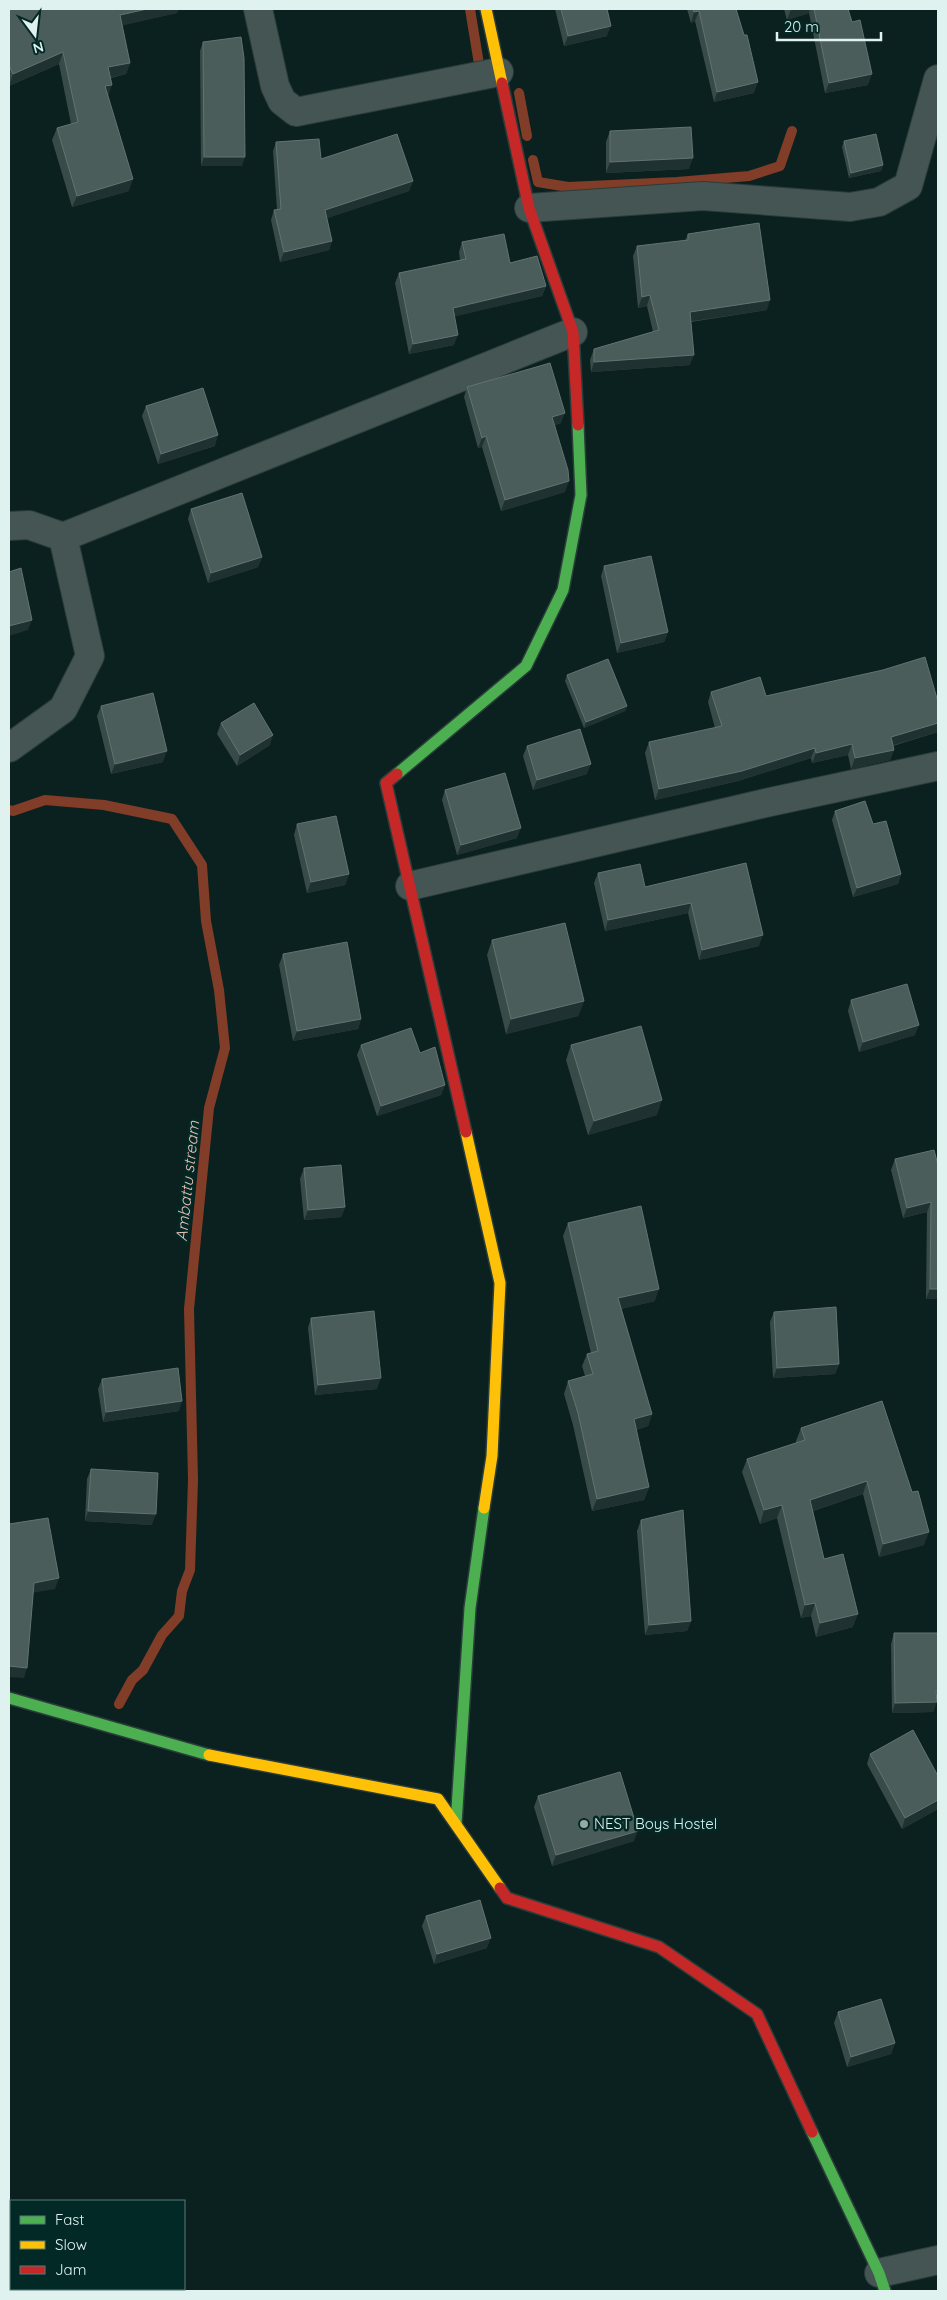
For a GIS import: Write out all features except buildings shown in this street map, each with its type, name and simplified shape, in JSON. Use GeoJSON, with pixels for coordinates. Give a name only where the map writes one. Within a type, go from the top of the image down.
{"type":"FeatureCollection","features":[{"type":"Feature","properties":{"kind":"street"},"geometry":{"type":"LineString","coordinates":[[258,9],[275,86],[282,101],[296,112],[499,72]]}},
{"type":"Feature","properties":{"kind":"street"},"geometry":{"type":"LineString","coordinates":[[456,1824],[470,1608],[492,1456],[500,1283],[386,783],[526,666],[563,590],[581,495],[573,332],[529,208],[486,9]]}},
{"type":"Feature","properties":{"kind":"street"},"geometry":{"type":"LineString","coordinates":[[529,208],[703,196],[850,207],[879,202],[908,186],[938,79]]}},
{"type":"Feature","properties":{"kind":"street"},"geometry":{"type":"LineString","coordinates":[[9,526],[29,525],[63,537],[573,332]]}},
{"type":"Feature","properties":{"kind":"street"},"geometry":{"type":"LineString","coordinates":[[9,748],[63,709],[90,656],[63,537]]}},
{"type":"Feature","properties":{"kind":"street"},"geometry":{"type":"LineString","coordinates":[[410,886],[770,802],[938,766]]}},
{"type":"Feature","properties":{"kind":"street"},"geometry":{"type":"LineString","coordinates":[[9,1698],[210,1755],[438,1799],[507,1898],[659,1947],[757,2014],[882,2282],[938,2260]]}},
{"type":"Feature","properties":{"kind":"waterway"},"geometry":{"type":"LineString","coordinates":[[470,9],[479,64]]}},
{"type":"Feature","properties":{"kind":"waterway"},"geometry":{"type":"LineString","coordinates":[[519,93],[527,136]]}},
{"type":"Feature","properties":{"kind":"waterway"},"geometry":{"type":"LineString","coordinates":[[533,160],[538,182],[568,187],[677,182],[749,176],[780,166],[792,131]]}},
{"type":"Feature","properties":{"kind":"waterway","name":"Ambattu stream"},"geometry":{"type":"LineString","coordinates":[[9,810],[13,811],[45,800],[104,805],[172,819],[202,865],[206,921],[219,990],[225,1048],[209,1108],[189,1309],[193,1480],[190,1570],[182,1591],[179,1616],[162,1635],[143,1670],[132,1680],[119,1704]]}},
{"type":"Feature","properties":{"kind":"traffic: fast"},"geometry":{"type":"LineString","coordinates":[[397,774],[526,666],[563,590],[581,495],[578,425]]}},
{"type":"Feature","properties":{"kind":"traffic: fast"},"geometry":{"type":"LineString","coordinates":[[456,1824],[470,1608],[484,1508]]}},
{"type":"Feature","properties":{"kind":"traffic: fast"},"geometry":{"type":"LineString","coordinates":[[9,1698],[209,1755]]}},
{"type":"Feature","properties":{"kind":"traffic: fast"},"geometry":{"type":"LineString","coordinates":[[812,2132],[879,2273],[885,2291]]}},
{"type":"Feature","properties":{"kind":"traffic: slow"},"geometry":{"type":"LineString","coordinates":[[486,9],[502,83]]}},
{"type":"Feature","properties":{"kind":"traffic: slow"},"geometry":{"type":"LineString","coordinates":[[466,1132],[500,1283],[492,1456],[484,1508]]}},
{"type":"Feature","properties":{"kind":"traffic: slow"},"geometry":{"type":"LineString","coordinates":[[209,1755],[438,1799],[500,1888]]}},
{"type":"Feature","properties":{"kind":"traffic: jam"},"geometry":{"type":"LineString","coordinates":[[502,83],[529,208],[573,332],[578,425]]}},
{"type":"Feature","properties":{"kind":"traffic: jam"},"geometry":{"type":"LineString","coordinates":[[397,774],[386,783],[466,1132]]}},
{"type":"Feature","properties":{"kind":"traffic: jam"},"geometry":{"type":"LineString","coordinates":[[500,1888],[507,1898],[659,1947],[757,2014],[812,2132]]}},
{"type":"Feature","properties":{"kind":"place","name":"NEST Boys Hostel"},"geometry":{"type":"Point","coordinates":[584,1824]}}]}
